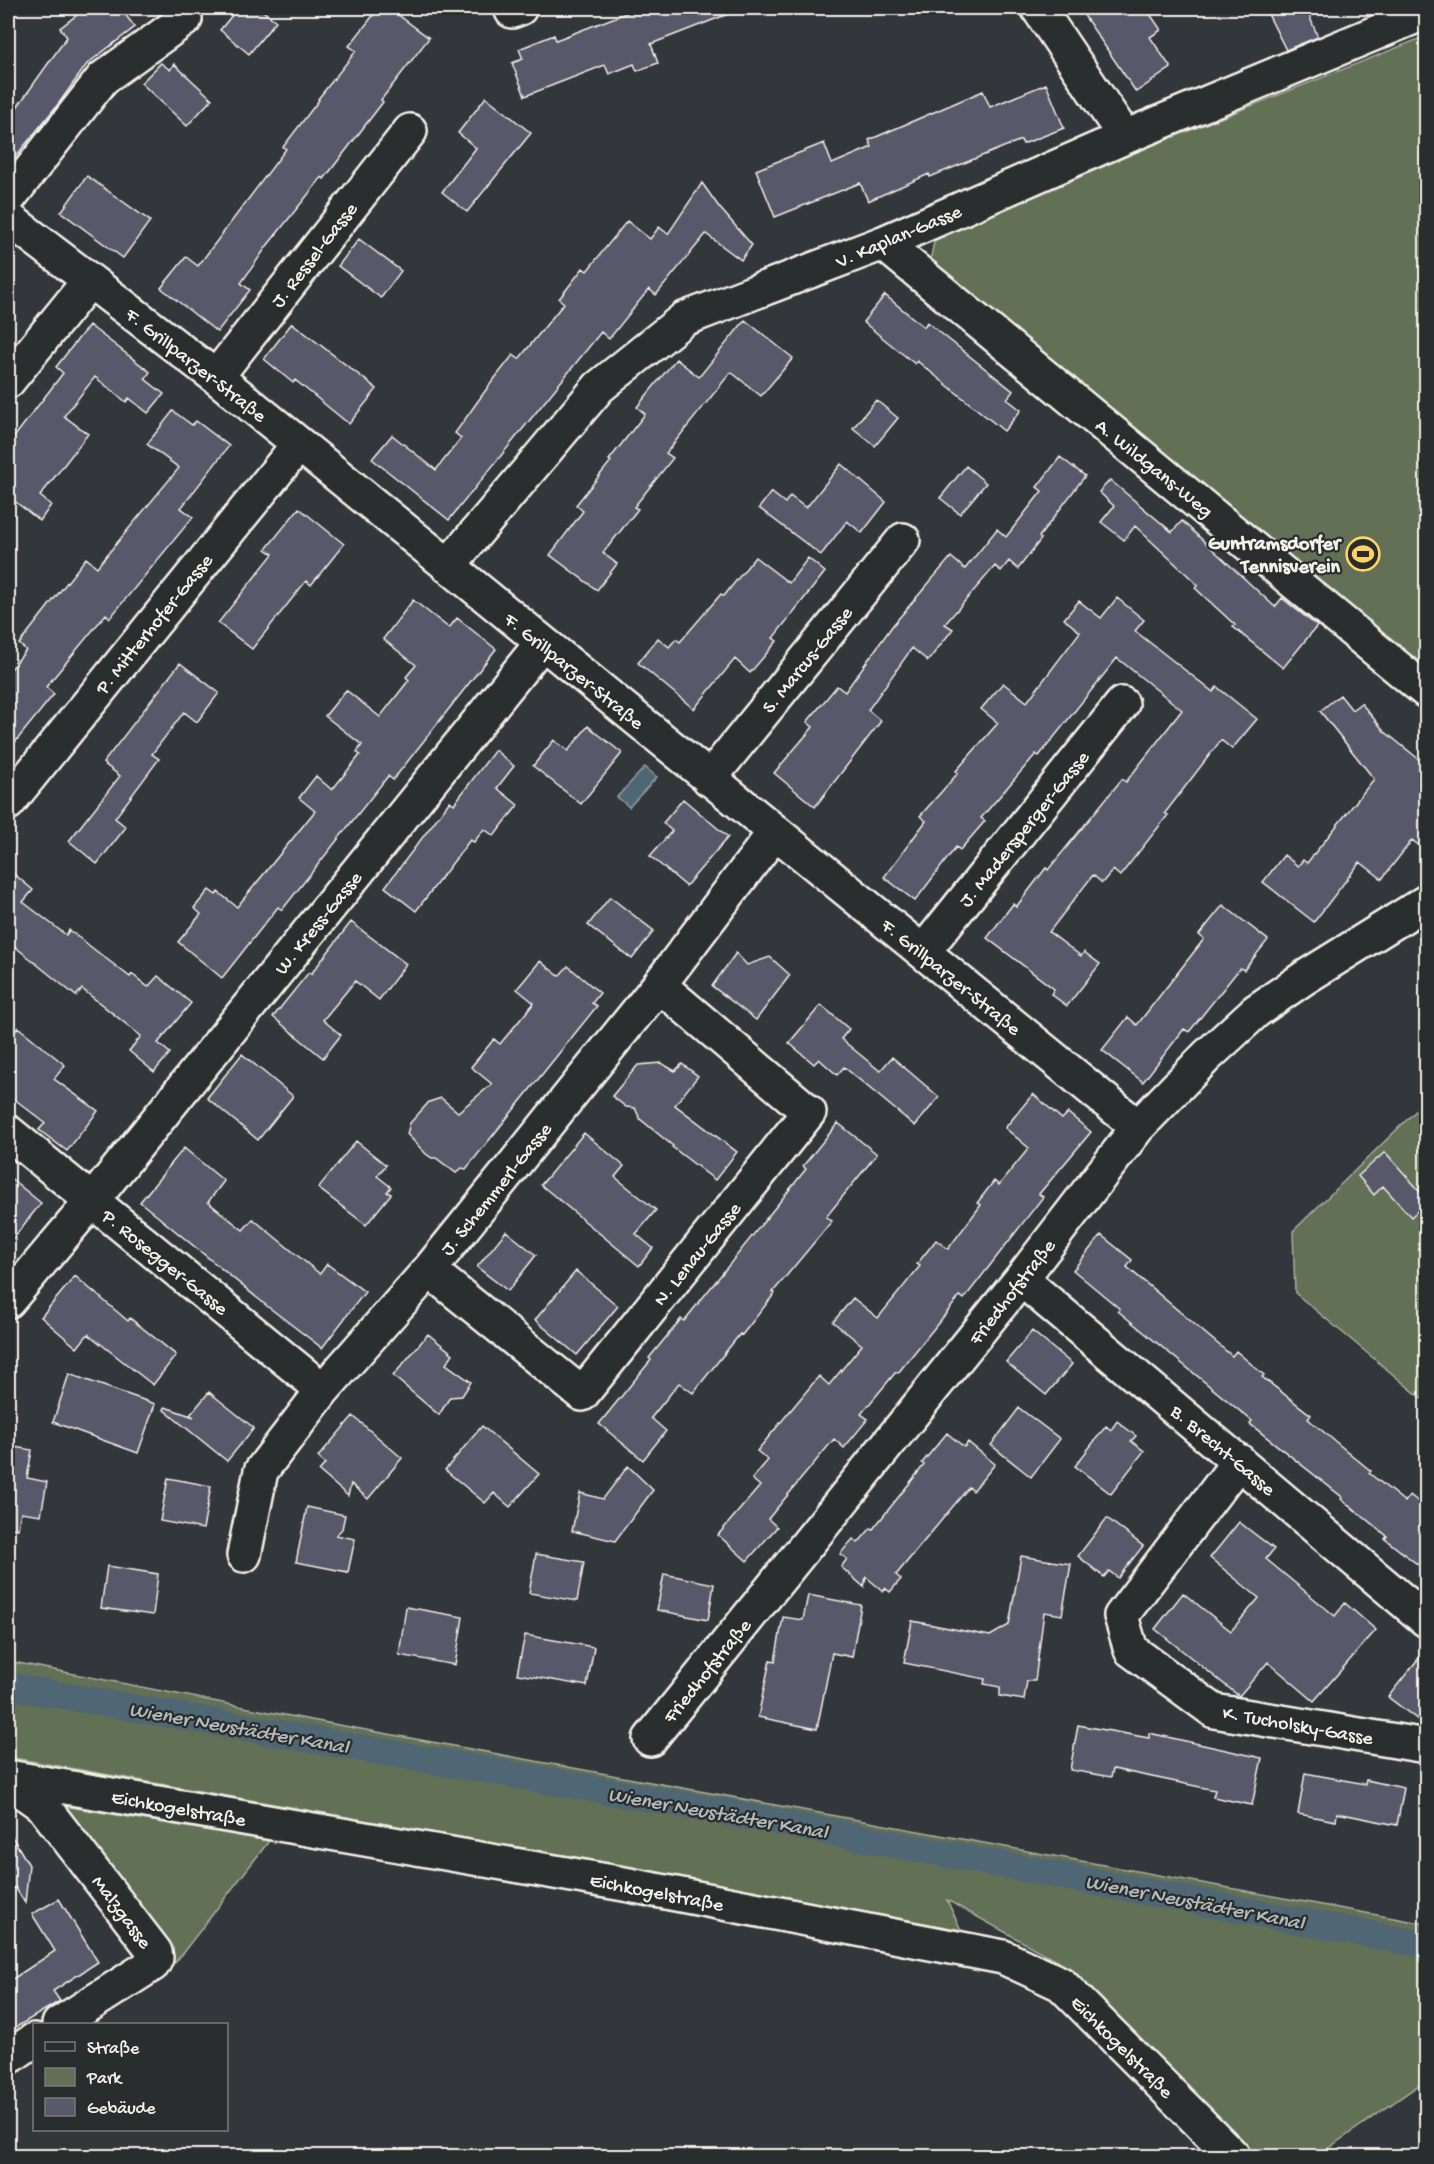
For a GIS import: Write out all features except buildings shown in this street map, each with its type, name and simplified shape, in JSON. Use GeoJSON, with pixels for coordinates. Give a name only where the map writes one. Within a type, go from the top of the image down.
{"type":"FeatureCollection","features":[{"type":"Feature","properties":{"kind":"street"},"geometry":{"type":"LineString","coordinates":[[1038,8],[1125,137]]}},
{"type":"Feature","properties":{"kind":"street","name":"V. Kaplan-Gasse"},"geometry":{"type":"LineString","coordinates":[[448,566],[599,387],[684,319],[883,243],[1125,137],[1426,12]]}},
{"type":"Feature","properties":{"kind":"street"},"geometry":{"type":"LineString","coordinates":[[8,199],[103,78],[185,19]]}},
{"type":"Feature","properties":{"kind":"street","name":"J. Ressel-Gasse"},"geometry":{"type":"LineString","coordinates":[[216,377],[410,131]]}},
{"type":"Feature","properties":{"kind":"street","name":"F. Grillparzer-Straße"},"geometry":{"type":"LineString","coordinates":[[8,218],[216,377],[1138,1127]]}},
{"type":"Feature","properties":{"kind":"street","name":"A. Wildgans-Weg"},"geometry":{"type":"LineString","coordinates":[[883,243],[1426,691]]}},
{"type":"Feature","properties":{"kind":"street"},"geometry":{"type":"LineString","coordinates":[[8,381],[89,281]]}},
{"type":"Feature","properties":{"kind":"street","name":"P. Mitterhofer-Gasse"},"geometry":{"type":"LineString","coordinates":[[8,803],[299,444]]}},
{"type":"Feature","properties":{"kind":"street","name":"S. Marcus-Gasse"},"geometry":{"type":"LineString","coordinates":[[709,779],[903,540]]}},
{"type":"Feature","properties":{"kind":"street","name":"W. Kress-Gasse"},"geometry":{"type":"LineString","coordinates":[[8,1300],[92,1201],[542,642]]}},
{"type":"Feature","properties":{"kind":"street","name":"J. Madersperger-Gasse"},"geometry":{"type":"LineString","coordinates":[[923,952],[1122,704]]}},
{"type":"Feature","properties":{"kind":"street","name":"J. Schemmerl-Gasse"},"geometry":{"type":"LineString","coordinates":[[244,1555],[261,1471],[323,1390],[429,1270],[660,985],[775,832]]}},
{"type":"Feature","properties":{"kind":"street","name":"Friedhofstraße"},"geometry":{"type":"LineString","coordinates":[[650,1739],[1021,1279],[1138,1127],[1207,1056],[1256,1011],[1304,978],[1426,902]]}},
{"type":"Feature","properties":{"kind":"street","name":"N. Lenau-Gasse"},"geometry":{"type":"LineString","coordinates":[[429,1270],[582,1394],[809,1112],[660,985]]}},
{"type":"Feature","properties":{"kind":"street","name":"P. Rosegger-Gasse"},"geometry":{"type":"LineString","coordinates":[[8,1132],[323,1390]]}},
{"type":"Feature","properties":{"kind":"street","name":"B. Brecht-Gasse"},"geometry":{"type":"LineString","coordinates":[[1021,1279],[1426,1620]]}},
{"type":"Feature","properties":{"kind":"street","name":"K. Tucholsky-Gasse"},"geometry":{"type":"LineString","coordinates":[[1239,1461],[1121,1616],[1131,1650],[1214,1711],[1426,1746]]}},
{"type":"Feature","properties":{"kind":"street","name":"Malzgasse"},"geometry":{"type":"LineString","coordinates":[[8,1779],[43,1806],[155,1952],[153,1964],[62,2023]]}},
{"type":"Feature","properties":{"kind":"street","name":"Eichkogelstraße"},"geometry":{"type":"LineString","coordinates":[[8,1779],[624,1884],[1003,1957],[1060,1984],[1233,2157]]}},
{"type":"Feature","properties":{"kind":"street"},"geometry":{"type":"LineString","coordinates":[[8,2058],[33,2041]]}},
{"type":"Feature","properties":{"kind":"green space"},"geometry":{"type":"Polygon","coordinates":[[[1426,36],[1426,678],[929,266],[936,232],[1426,36]]]}},
{"type":"Feature","properties":{"kind":"green space"},"geometry":{"type":"Polygon","coordinates":[[[1426,1101],[1426,1402],[1295,1293],[1293,1231],[1426,1101]]]}},
{"type":"Feature","properties":{"kind":"green space"},"geometry":{"type":"Polygon","coordinates":[[[8,1661],[295,1717],[1426,1924],[1426,2080],[1317,2156],[1254,2156],[1070,1968],[947,1900],[961,1930],[646,1870],[8,1757],[8,1661]]]}},
{"type":"Feature","properties":{"kind":"green space"},"geometry":{"type":"Polygon","coordinates":[[[58,1805],[269,1841],[175,1963],[58,1805]]]}},
{"type":"Feature","properties":{"kind":"water"},"geometry":{"type":"Polygon","coordinates":[[[645,767],[657,777],[629,807],[617,797],[645,767]]]}},
{"type":"Feature","properties":{"kind":"waterway","name":"Wiener Neustädter Kanal"},"geometry":{"type":"LineString","coordinates":[[8,1686],[720,1811],[1426,1945]]}},
{"type":"Feature","properties":{"kind":"place","name":"Guntramsdorfer Tennisverein"},"geometry":{"type":"Point","coordinates":[1363,554]}}]}
